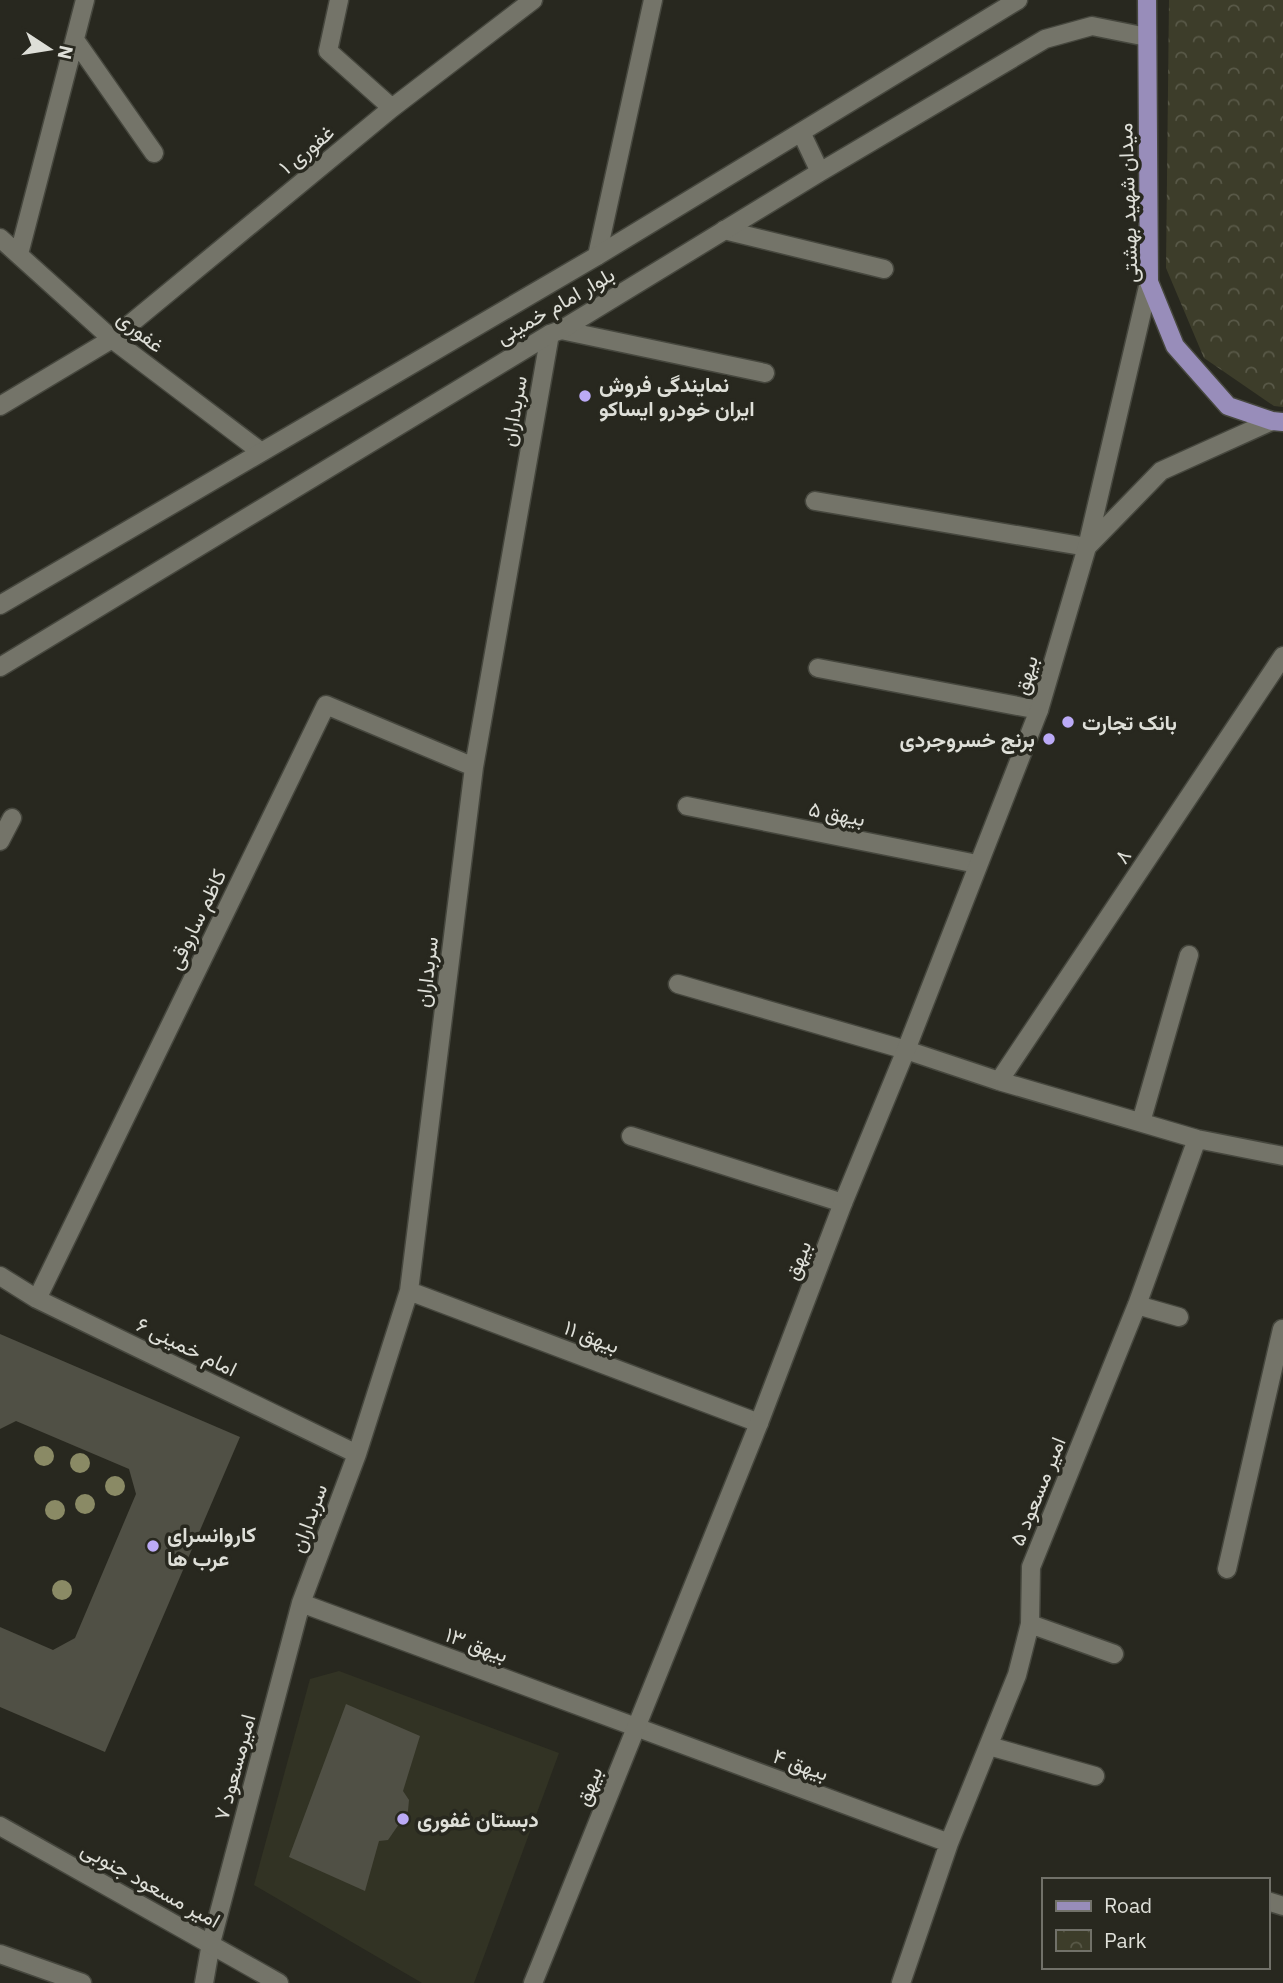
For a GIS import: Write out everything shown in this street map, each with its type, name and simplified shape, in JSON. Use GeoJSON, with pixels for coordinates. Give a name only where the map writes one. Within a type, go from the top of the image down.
{"type":"FeatureCollection","features":[{"type":"Feature","properties":{"kind":"main road","name":"میدان شهید بهشتی"},"geometry":{"type":"LineString","coordinates":[[1147,0],[1149,282],[1175,346],[1228,406],[1277,422]]}},
{"type":"Feature","properties":{"kind":"street"},"geometry":{"type":"LineString","coordinates":[[19,254],[85,0]]}},
{"type":"Feature","properties":{"kind":"street"},"geometry":{"type":"LineString","coordinates":[[339,0],[328,51],[392,108]]}},
{"type":"Feature","properties":{"kind":"street","name":"غفوری ۱"},"geometry":{"type":"LineString","coordinates":[[0,406],[113,339],[392,108],[533,0]]}},
{"type":"Feature","properties":{"kind":"street"},"geometry":{"type":"LineString","coordinates":[[597,256],[653,0]]}},
{"type":"Feature","properties":{"kind":"street","name":"بلوار امام خمینی"},"geometry":{"type":"LineString","coordinates":[[0,604],[597,256],[1018,0]]}},
{"type":"Feature","properties":{"kind":"street","name":"بلوار امام خمینی"},"geometry":{"type":"LineString","coordinates":[[0,667],[1045,39],[1092,26],[1147,37]]}},
{"type":"Feature","properties":{"kind":"street"},"geometry":{"type":"LineString","coordinates":[[75,40],[154,153]]}},
{"type":"Feature","properties":{"kind":"street"},"geometry":{"type":"LineString","coordinates":[[802,132],[820,172]]}},
{"type":"Feature","properties":{"kind":"street"},"geometry":{"type":"LineString","coordinates":[[724,230],[884,269]]}},
{"type":"Feature","properties":{"kind":"street","name":"غفوری"},"geometry":{"type":"LineString","coordinates":[[0,238],[113,339],[260,451]]}},
{"type":"Feature","properties":{"kind":"street","name":"بیهق"},"geometry":{"type":"LineString","coordinates":[[533,1983],[759,1423],[843,1203],[1039,710],[1087,547],[1149,282]]}},
{"type":"Feature","properties":{"kind":"street"},"geometry":{"type":"LineString","coordinates":[[555,332],[765,373]]}},
{"type":"Feature","properties":{"kind":"street","name":"سربداران"},"geometry":{"type":"LineString","coordinates":[[301,1603],[357,1454],[409,1291],[474,767],[555,332]]}},
{"type":"Feature","properties":{"kind":"street"},"geometry":{"type":"LineString","coordinates":[[815,501],[1087,547],[1161,471],[1277,422]]}},
{"type":"Feature","properties":{"kind":"street","name":"۸"},"geometry":{"type":"LineString","coordinates":[[999,1081],[1283,656]]}},
{"type":"Feature","properties":{"kind":"street"},"geometry":{"type":"LineString","coordinates":[[818,668],[1039,710]]}},
{"type":"Feature","properties":{"kind":"street","name":"کاظم ساروقی"},"geometry":{"type":"LineString","coordinates":[[37,1299],[326,705],[474,767]]}},
{"type":"Feature","properties":{"kind":"street","name":"بیهق ۵"},"geometry":{"type":"LineString","coordinates":[[687,806],[977,864]]}},
{"type":"Feature","properties":{"kind":"street"},"geometry":{"type":"LineString","coordinates":[[0,841],[12,818]]}},
{"type":"Feature","properties":{"kind":"street"},"geometry":{"type":"LineString","coordinates":[[1140,1122],[1189,955]]}},
{"type":"Feature","properties":{"kind":"street"},"geometry":{"type":"LineString","coordinates":[[678,984],[1197,1139],[1283,1156]]}},
{"type":"Feature","properties":{"kind":"street"},"geometry":{"type":"LineString","coordinates":[[631,1136],[843,1203]]}},
{"type":"Feature","properties":{"kind":"street","name":"امیر مسعود ۵"},"geometry":{"type":"LineString","coordinates":[[901,1983],[949,1843],[1017,1675],[1030,1624],[1031,1567],[1137,1305],[1197,1139]]}},
{"type":"Feature","properties":{"kind":"street","name":"امام خمینی ۶"},"geometry":{"type":"LineString","coordinates":[[0,1276],[37,1299],[357,1454]]}},
{"type":"Feature","properties":{"kind":"street","name":"بیهق ۱۱"},"geometry":{"type":"LineString","coordinates":[[409,1291],[759,1423]]}},
{"type":"Feature","properties":{"kind":"street"},"geometry":{"type":"LineString","coordinates":[[1137,1305],[1179,1317]]}},
{"type":"Feature","properties":{"kind":"street"},"geometry":{"type":"LineString","coordinates":[[1227,1569],[1282,1329]]}},
{"type":"Feature","properties":{"kind":"street","name":"بیهق ۱۳"},"geometry":{"type":"LineString","coordinates":[[301,1603],[637,1727]]}},
{"type":"Feature","properties":{"kind":"street","name":"امیرمسعود ۷"},"geometry":{"type":"LineString","coordinates":[[204,1983],[211,1943],[301,1603]]}},
{"type":"Feature","properties":{"kind":"street"},"geometry":{"type":"LineString","coordinates":[[1030,1624],[1114,1654]]}},
{"type":"Feature","properties":{"kind":"street","name":"بیهق ۴"},"geometry":{"type":"LineString","coordinates":[[637,1727],[949,1843]]}},
{"type":"Feature","properties":{"kind":"street"},"geometry":{"type":"LineString","coordinates":[[989,1746],[1095,1776]]}},
{"type":"Feature","properties":{"kind":"street","name":"امیر مسعود جنوبی"},"geometry":{"type":"LineString","coordinates":[[0,1826],[279,1983]]}},
{"type":"Feature","properties":{"kind":"street"},"geometry":{"type":"LineString","coordinates":[[0,1954],[82,1983]]}},
{"type":"Feature","properties":{"kind":"shaded area","name":"دبستان غفوری"},"geometry":{"type":"Polygon","coordinates":[[[339,1671],[559,1753],[474,1983],[422,1983],[254,1885],[310,1679],[339,1671]]]}},
{"type":"Feature","properties":{"kind":"green space"},"geometry":{"type":"Polygon","coordinates":[[[1169,0],[1283,0],[1283,407],[1274,406],[1204,358],[1166,268],[1169,0]]]}},
{"type":"Feature","properties":{"kind":"building","name":"کاروانسرای عرب ها"},"geometry":{"type":"Polygon","coordinates":[[[0,1334],[240,1437],[105,1752],[0,1707],[0,1627],[53,1650],[75,1638],[136,1494],[129,1469],[16,1421],[0,1429],[0,1334]]]}},
{"type":"Feature","properties":{"kind":"building"},"geometry":{"type":"Polygon","coordinates":[[[346,1704],[420,1736],[403,1791],[409,1800],[408,1811],[388,1840],[379,1841],[365,1891],[289,1857],[346,1704]]]}},
{"type":"Feature","properties":{"kind":"place","name":"نمایندگی فروش ایران خودرو ایساکو"},"geometry":{"type":"Point","coordinates":[585,396]}},
{"type":"Feature","properties":{"kind":"place","name":"بانک تجارت"},"geometry":{"type":"Point","coordinates":[1068,722]}},
{"type":"Feature","properties":{"kind":"place","name":"برنج خسروجردی"},"geometry":{"type":"Point","coordinates":[1049,739]}},
{"type":"Feature","properties":{"kind":"place","name":"کاروانسرای عرب ها"},"geometry":{"type":"Point","coordinates":[153,1546]}},
{"type":"Feature","properties":{"kind":"place","name":"دبستان غفوری"},"geometry":{"type":"Point","coordinates":[403,1819]}}]}
